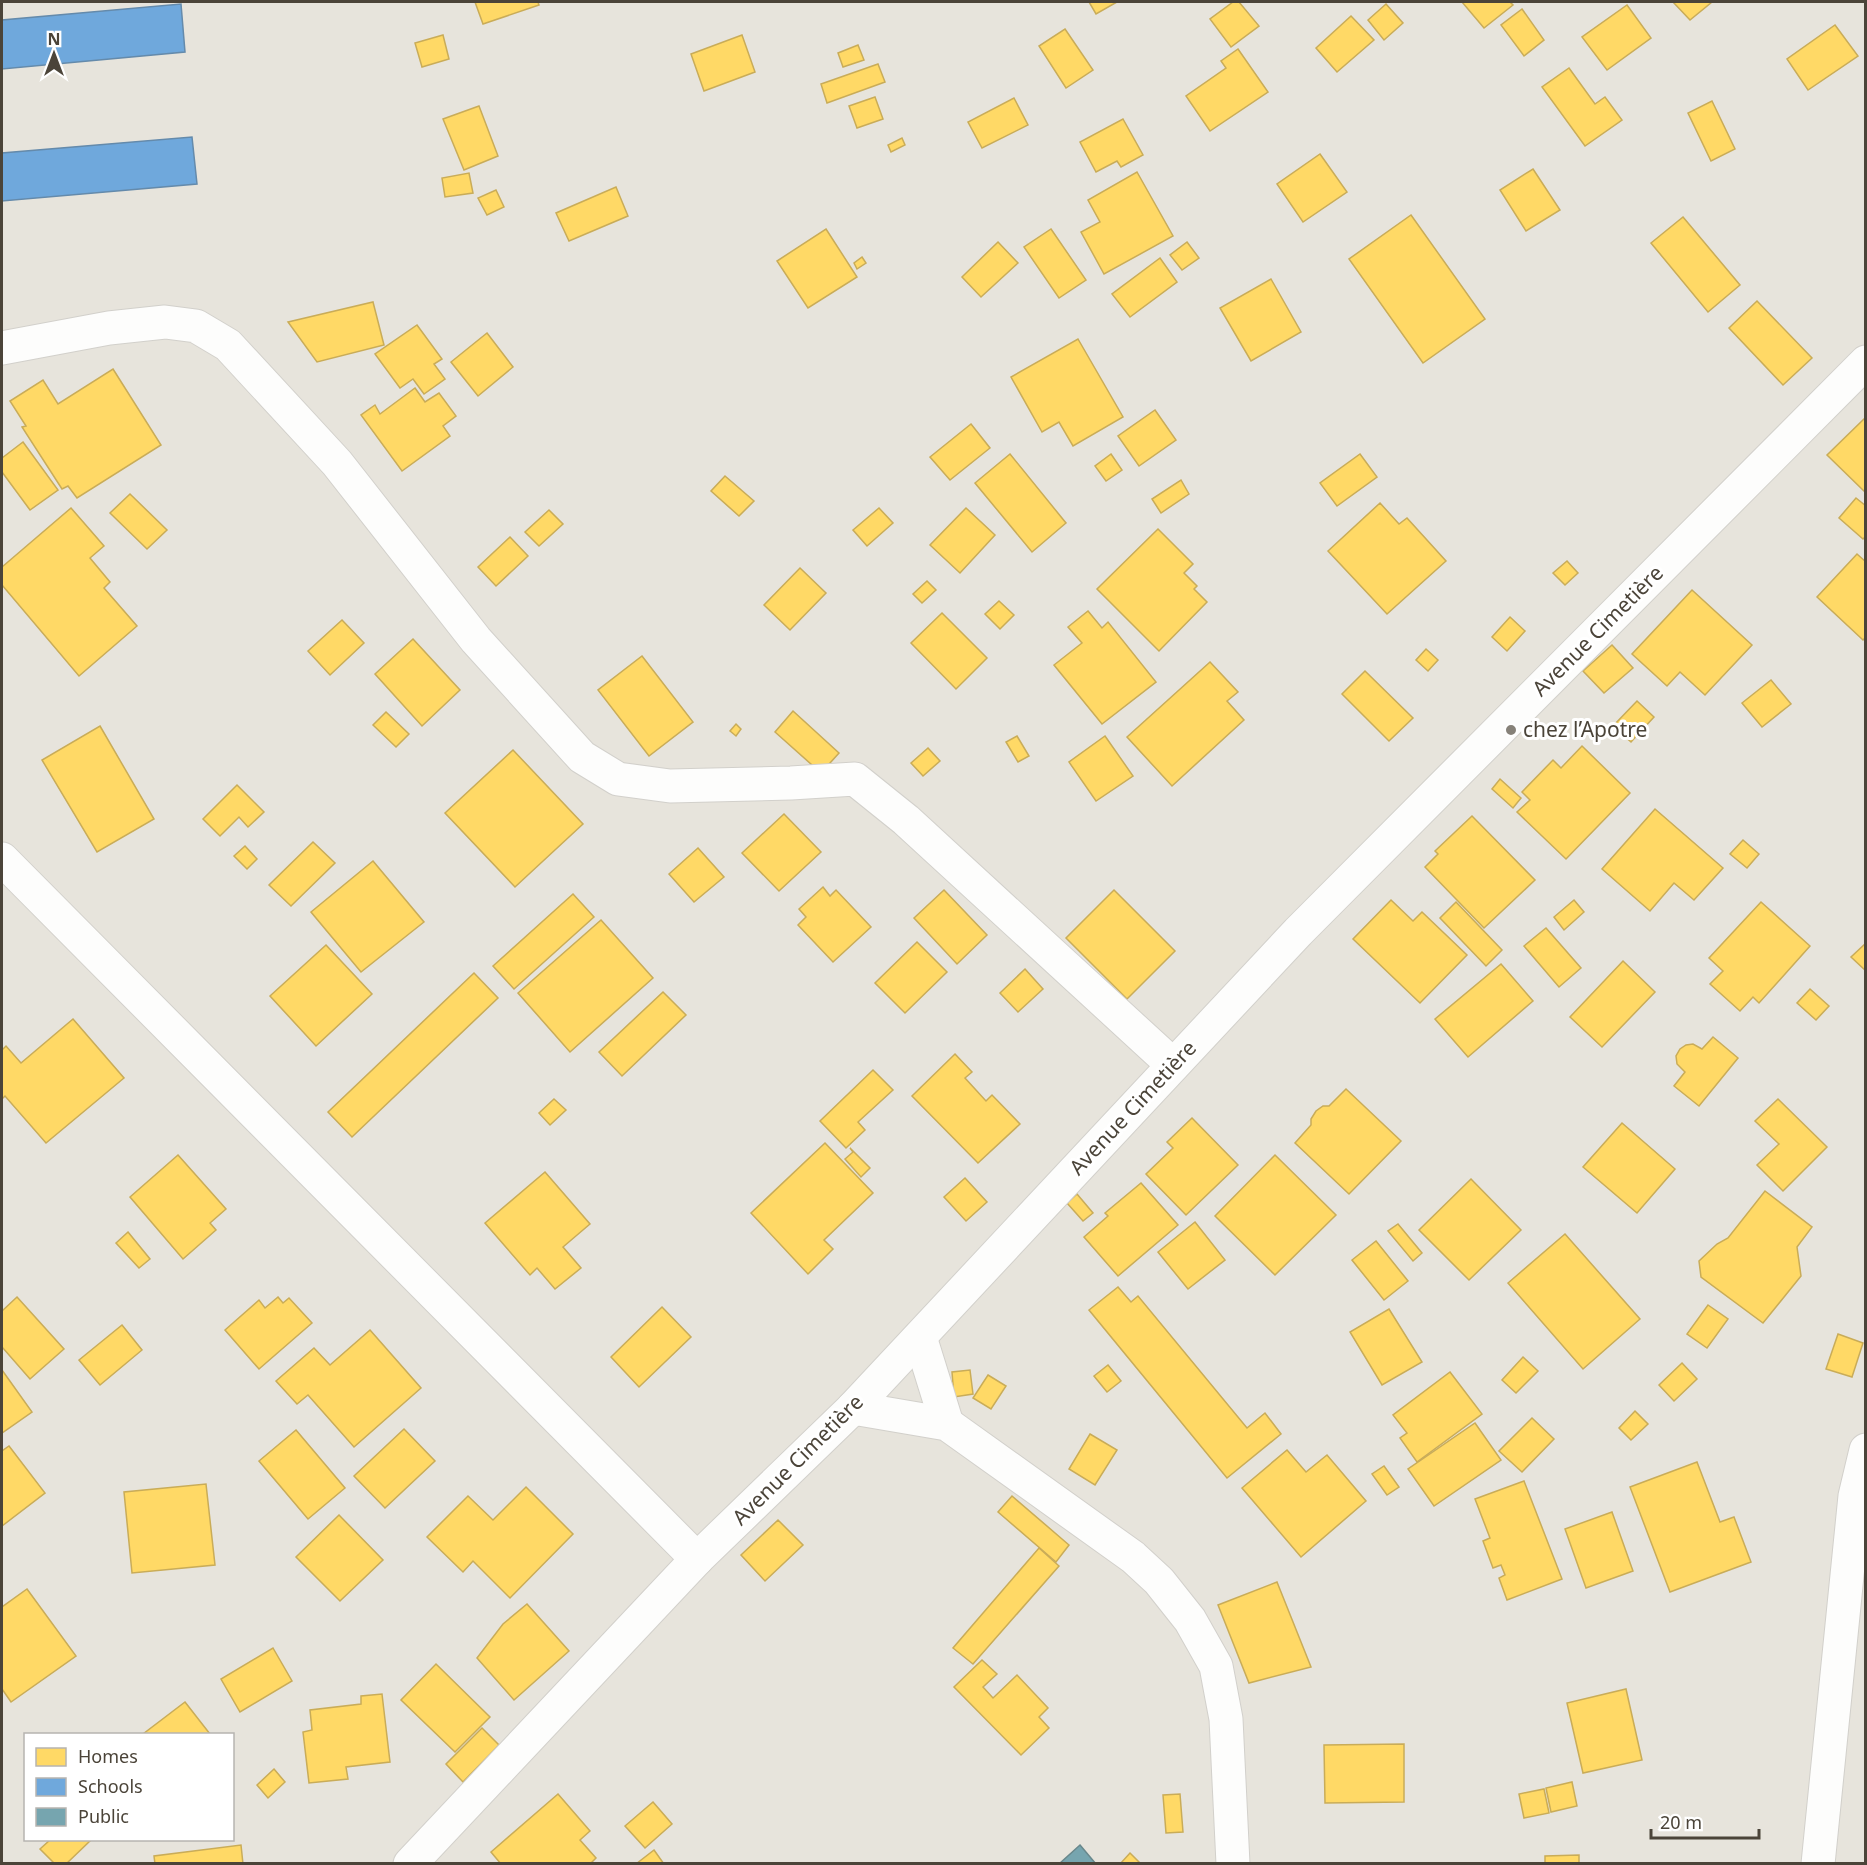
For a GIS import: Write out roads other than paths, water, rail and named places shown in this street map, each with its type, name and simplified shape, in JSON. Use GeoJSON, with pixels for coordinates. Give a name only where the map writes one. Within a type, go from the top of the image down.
{"type":"FeatureCollection","features":[{"type":"Feature","properties":{"kind":"street"},"geometry":{"type":"LineString","coordinates":[[2,348],[109,328],[165,322],[196,326],[228,345],[337,463],[476,640],[582,757],[618,778],[670,786],[791,783],[855,778],[906,820],[1173,1065]]}},
{"type":"Feature","properties":{"kind":"street","name":"Avenue Cimetière"},"geometry":{"type":"LineString","coordinates":[[410,1863],[697,1559],[852,1408],[920,1337],[1298,932],[1866,362]]}},
{"type":"Feature","properties":{"kind":"street"},"geometry":{"type":"LineString","coordinates":[[2,859],[697,1559]]}},
{"type":"Feature","properties":{"kind":"street"},"geometry":{"type":"LineString","coordinates":[[920,1337],[947,1424]]}},
{"type":"Feature","properties":{"kind":"street"},"geometry":{"type":"LineString","coordinates":[[852,1408],[947,1424],[1133,1557],[1159,1581],[1190,1620],[1216,1666],[1226,1719],[1233,1863]]}},
{"type":"Feature","properties":{"kind":"street"},"geometry":{"type":"LineString","coordinates":[[1818,1863],[1855,1496],[1866,1450]]}},
{"type":"Feature","properties":{"kind":"place","name":"chez l’Apotre"},"geometry":{"type":"Point","coordinates":[1511,730]}}]}
